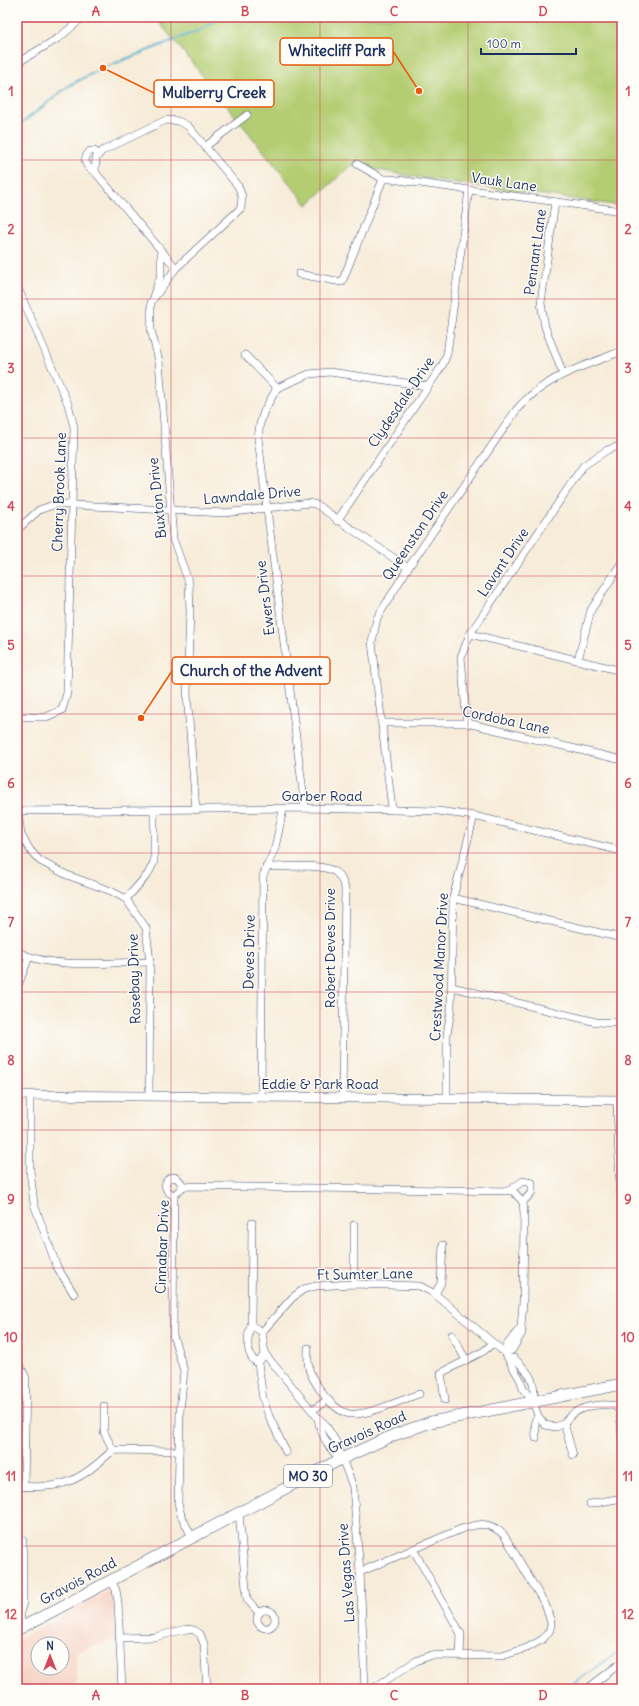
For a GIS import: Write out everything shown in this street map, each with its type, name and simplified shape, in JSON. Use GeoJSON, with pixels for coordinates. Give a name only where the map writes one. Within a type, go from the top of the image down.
{"type":"FeatureCollection","features":[{"type":"Feature","properties":{"kind":"main road","name":"Gravois Road"},"geometry":{"type":"LineString","coordinates":[[20,1629],[341,1459],[394,1435],[431,1422],[622,1384]]}},
{"type":"Feature","properties":{"kind":"street"},"geometry":{"type":"LineString","coordinates":[[17,62],[60,37],[83,17]]}},
{"type":"Feature","properties":{"kind":"street"},"geometry":{"type":"LineString","coordinates":[[206,146],[247,115]]}},
{"type":"Feature","properties":{"kind":"street"},"geometry":{"type":"LineString","coordinates":[[95,172],[96,158],[99,154],[166,120],[178,121],[188,126],[238,186],[242,196],[241,208],[176,268],[151,302]]}},
{"type":"Feature","properties":{"kind":"street"},"geometry":{"type":"LineString","coordinates":[[99,154],[94,151],[90,151],[85,159],[85,164],[89,169],[95,172],[176,268]]}},
{"type":"Feature","properties":{"kind":"street"},"geometry":{"type":"LineString","coordinates":[[299,274],[342,282],[383,179],[356,164]]}},
{"type":"Feature","properties":{"kind":"street","name":"Vauk Lane"},"geometry":{"type":"LineString","coordinates":[[383,179],[391,178],[622,211]]}},
{"type":"Feature","properties":{"kind":"street","name":"Clydesdale Drive"},"geometry":{"type":"LineString","coordinates":[[337,520],[442,366],[447,354],[470,190]]}},
{"type":"Feature","properties":{"kind":"street","name":"Pennant Lane"},"geometry":{"type":"LineString","coordinates":[[555,202],[541,303],[546,327],[563,374]]}},
{"type":"Feature","properties":{"kind":"street","name":"Buxton Drive"},"geometry":{"type":"LineString","coordinates":[[161,251],[161,275],[151,302],[151,330],[158,361],[173,539],[189,583],[190,612],[187,694],[196,810]]}},
{"type":"Feature","properties":{"kind":"street","name":"Cherry Brook Lane"},"geometry":{"type":"LineString","coordinates":[[17,286],[68,404],[74,427],[67,693],[62,710],[46,717],[17,717]]}},
{"type":"Feature","properties":{"kind":"street","name":"Queenston Drive"},"geometry":{"type":"LineString","coordinates":[[392,809],[372,642],[377,618],[408,568],[517,409],[538,388],[563,374],[622,351]]}},
{"type":"Feature","properties":{"kind":"street"},"geometry":{"type":"LineString","coordinates":[[245,355],[277,388],[309,374],[330,372],[427,386]]}},
{"type":"Feature","properties":{"kind":"street","name":"Ewers Drive"},"geometry":{"type":"LineString","coordinates":[[277,388],[264,411],[258,438],[305,808]]}},
{"type":"Feature","properties":{"kind":"street","name":"Lavant Drive"},"geometry":{"type":"LineString","coordinates":[[467,723],[461,657],[470,634],[583,466],[607,450],[622,445]]}},
{"type":"Feature","properties":{"kind":"street","name":"Lawndale Drive"},"geometry":{"type":"LineString","coordinates":[[17,530],[39,510],[46,506],[71,505],[196,512],[224,512],[310,503],[317,506],[408,568]]}},
{"type":"Feature","properties":{"kind":"street"},"geometry":{"type":"LineString","coordinates":[[578,660],[591,610],[622,562]]}},
{"type":"Feature","properties":{"kind":"street"},"geometry":{"type":"LineString","coordinates":[[470,634],[622,671]]}},
{"type":"Feature","properties":{"kind":"street","name":"Cordoba Lane"},"geometry":{"type":"LineString","coordinates":[[382,723],[467,723],[622,760]]}},
{"type":"Feature","properties":{"kind":"street","name":"Garber Road"},"geometry":{"type":"LineString","coordinates":[[17,811],[283,810],[305,808],[438,811],[474,816],[622,851]]}},
{"type":"Feature","properties":{"kind":"street","name":"Deves Drive"},"geometry":{"type":"LineString","coordinates":[[261,1097],[263,876],[275,848],[283,810]]}},
{"type":"Feature","properties":{"kind":"street"},"geometry":{"type":"LineString","coordinates":[[17,811],[21,836],[30,850],[40,861],[67,875],[126,899],[148,874],[154,862],[154,811]]}},
{"type":"Feature","properties":{"kind":"street","name":"Crestwood Manor Drive"},"geometry":{"type":"LineString","coordinates":[[447,1098],[447,1034],[451,1010],[453,898],[474,816]]}},
{"type":"Feature","properties":{"kind":"street","name":"Robert Deves Drive"},"geometry":{"type":"LineString","coordinates":[[266,867],[325,867],[335,871],[342,879],[345,888],[342,1098]]}},
{"type":"Feature","properties":{"kind":"street"},"geometry":{"type":"LineString","coordinates":[[453,898],[622,938]]}},
{"type":"Feature","properties":{"kind":"street","name":"Rosebay Drive"},"geometry":{"type":"LineString","coordinates":[[126,899],[146,928],[150,962],[148,1096]]}},
{"type":"Feature","properties":{"kind":"street"},"geometry":{"type":"LineString","coordinates":[[17,951],[29,957],[58,963],[150,962]]}},
{"type":"Feature","properties":{"kind":"street"},"geometry":{"type":"LineString","coordinates":[[17,988],[29,957]]}},
{"type":"Feature","properties":{"kind":"street"},"geometry":{"type":"LineString","coordinates":[[452,987],[596,1022],[622,1023]]}},
{"type":"Feature","properties":{"kind":"street","name":"Eddie & Park Road"},"geometry":{"type":"LineString","coordinates":[[17,1095],[619,1100]]}},
{"type":"Feature","properties":{"kind":"street"},"geometry":{"type":"LineString","coordinates":[[30,1095],[30,1171],[34,1204],[57,1267],[74,1294]]}},
{"type":"Feature","properties":{"kind":"street"},"geometry":{"type":"LineString","coordinates":[[619,1100],[620,1191],[622,1198]]}},
{"type":"Feature","properties":{"kind":"street"},"geometry":{"type":"LineString","coordinates":[[174,1195],[168,1193],[165,1188],[166,1182],[169,1178],[176,1177],[184,1186]]}},
{"type":"Feature","properties":{"kind":"street","name":"Cinnabar Drive"},"geometry":{"type":"LineString","coordinates":[[192,1537],[181,1515],[178,1503],[180,1411],[184,1371],[173,1335],[174,1195],[184,1186],[510,1190],[523,1181],[532,1183],[532,1192],[523,1202]]}},
{"type":"Feature","properties":{"kind":"street"},"geometry":{"type":"LineString","coordinates":[[507,1355],[512,1350],[522,1333],[520,1327],[523,1302],[523,1202],[518,1195],[510,1190]]}},
{"type":"Feature","properties":{"kind":"street"},"geometry":{"type":"LineString","coordinates":[[252,1223],[252,1325],[249,1332],[250,1353],[254,1361],[258,1362]]}},
{"type":"Feature","properties":{"kind":"street"},"geometry":{"type":"LineString","coordinates":[[354,1225],[354,1284]]}},
{"type":"Feature","properties":{"kind":"street"},"geometry":{"type":"LineString","coordinates":[[435,1294],[441,1283],[443,1245]]}},
{"type":"Feature","properties":{"kind":"street","name":"Ft Sumter Lane"},"geometry":{"type":"LineString","coordinates":[[262,1332],[292,1298],[304,1289],[316,1286],[354,1284],[420,1286],[435,1294],[507,1355],[514,1358],[527,1371],[535,1386],[533,1401]]}},
{"type":"Feature","properties":{"kind":"street"},"geometry":{"type":"LineString","coordinates":[[252,1325],[262,1332],[265,1354],[258,1362],[263,1399],[269,1416],[286,1452]]}},
{"type":"Feature","properties":{"kind":"street"},"geometry":{"type":"LineString","coordinates":[[452,1335],[466,1360]]}},
{"type":"Feature","properties":{"kind":"street"},"geometry":{"type":"LineString","coordinates":[[445,1400],[441,1373],[466,1360],[493,1343]]}},
{"type":"Feature","properties":{"kind":"street"},"geometry":{"type":"LineString","coordinates":[[308,1348],[307,1366],[310,1374],[327,1400],[345,1413],[354,1414],[419,1394]]}},
{"type":"Feature","properties":{"kind":"street","name":"Las Vegas Drive"},"geometry":{"type":"LineString","coordinates":[[265,1354],[313,1410],[318,1418],[319,1424],[331,1452],[341,1459],[353,1487],[360,1572],[365,1689]]}},
{"type":"Feature","properties":{"kind":"street","name":"Ft Sumter Lane"},"geometry":{"type":"LineString","coordinates":[[507,1355],[521,1381],[523,1390],[533,1401]]}},
{"type":"Feature","properties":{"kind":"street"},"geometry":{"type":"LineString","coordinates":[[19,1364],[26,1378],[21,1487],[57,1486],[88,1473],[113,1450],[179,1451]]}},
{"type":"Feature","properties":{"kind":"street"},"geometry":{"type":"LineString","coordinates":[[313,1410],[327,1400]]}},
{"type":"Feature","properties":{"kind":"street"},"geometry":{"type":"LineString","coordinates":[[533,1401],[538,1416],[545,1425],[556,1427],[564,1423],[570,1415],[580,1409],[608,1404],[616,1406],[620,1412],[622,1439]]}},
{"type":"Feature","properties":{"kind":"street"},"geometry":{"type":"LineString","coordinates":[[104,1406],[104,1432],[113,1450]]}},
{"type":"Feature","properties":{"kind":"street"},"geometry":{"type":"LineString","coordinates":[[536,1438],[535,1421],[538,1416]]}},
{"type":"Feature","properties":{"kind":"street"},"geometry":{"type":"LineString","coordinates":[[564,1423],[573,1455]]}},
{"type":"Feature","properties":{"kind":"street"},"geometry":{"type":"LineString","coordinates":[[590,1504],[622,1498]]}},
{"type":"Feature","properties":{"kind":"street"},"geometry":{"type":"LineString","coordinates":[[239,1513],[247,1599],[259,1613]]}},
{"type":"Feature","properties":{"kind":"street"},"geometry":{"type":"LineString","coordinates":[[360,1572],[477,1524],[494,1526],[504,1535],[546,1606],[551,1623],[550,1630],[543,1639],[517,1653],[502,1656],[431,1655],[416,1661],[372,1689]]}},
{"type":"Feature","properties":{"kind":"street"},"geometry":{"type":"LineString","coordinates":[[17,1536],[23,1542],[23,1603],[20,1612],[20,1629]]}},
{"type":"Feature","properties":{"kind":"street"},"geometry":{"type":"LineString","coordinates":[[414,1549],[461,1634],[460,1655]]}},
{"type":"Feature","properties":{"kind":"street"},"geometry":{"type":"LineString","coordinates":[[111,1580],[116,1590],[122,1689]]}},
{"type":"Feature","properties":{"kind":"street"},"geometry":{"type":"LineString","coordinates":[[119,1638],[155,1637],[186,1629],[194,1630],[200,1634],[204,1644],[207,1689]]}},
{"type":"Feature","properties":{"kind":"street"},"geometry":{"type":"LineString","coordinates":[[587,1689],[622,1662]]}},
{"type":"Feature","properties":{"kind":"shaded area"},"geometry":{"type":"Polygon","coordinates":[[[106,1592],[111,1592],[114,1596],[116,1640],[76,1652],[76,1689],[17,1689],[17,1640],[106,1592]]]}},
{"type":"Feature","properties":{"kind":"green space"},"geometry":{"type":"Polygon","coordinates":[[[155,17],[622,17],[622,206],[415,177],[352,165],[307,205],[155,17]]]}},
{"type":"Feature","properties":{"kind":"waterway"},"geometry":{"type":"LineString","coordinates":[[17,127],[70,85],[103,68],[200,30],[220,17]]}},
{"type":"Feature","properties":{"kind":"waterway"},"geometry":{"type":"LineString","coordinates":[[566,1689],[622,1649]]}},
{"type":"Feature","properties":{"kind":"place","name":"Mulberry Creek"},"geometry":{"type":"Point","coordinates":[103,68]}},
{"type":"Feature","properties":{"kind":"place","name":"Whitecliff Park"},"geometry":{"type":"Point","coordinates":[419,91]}},
{"type":"Feature","properties":{"kind":"place","name":"Church of the Advent"},"geometry":{"type":"Point","coordinates":[141,718]}}]}
